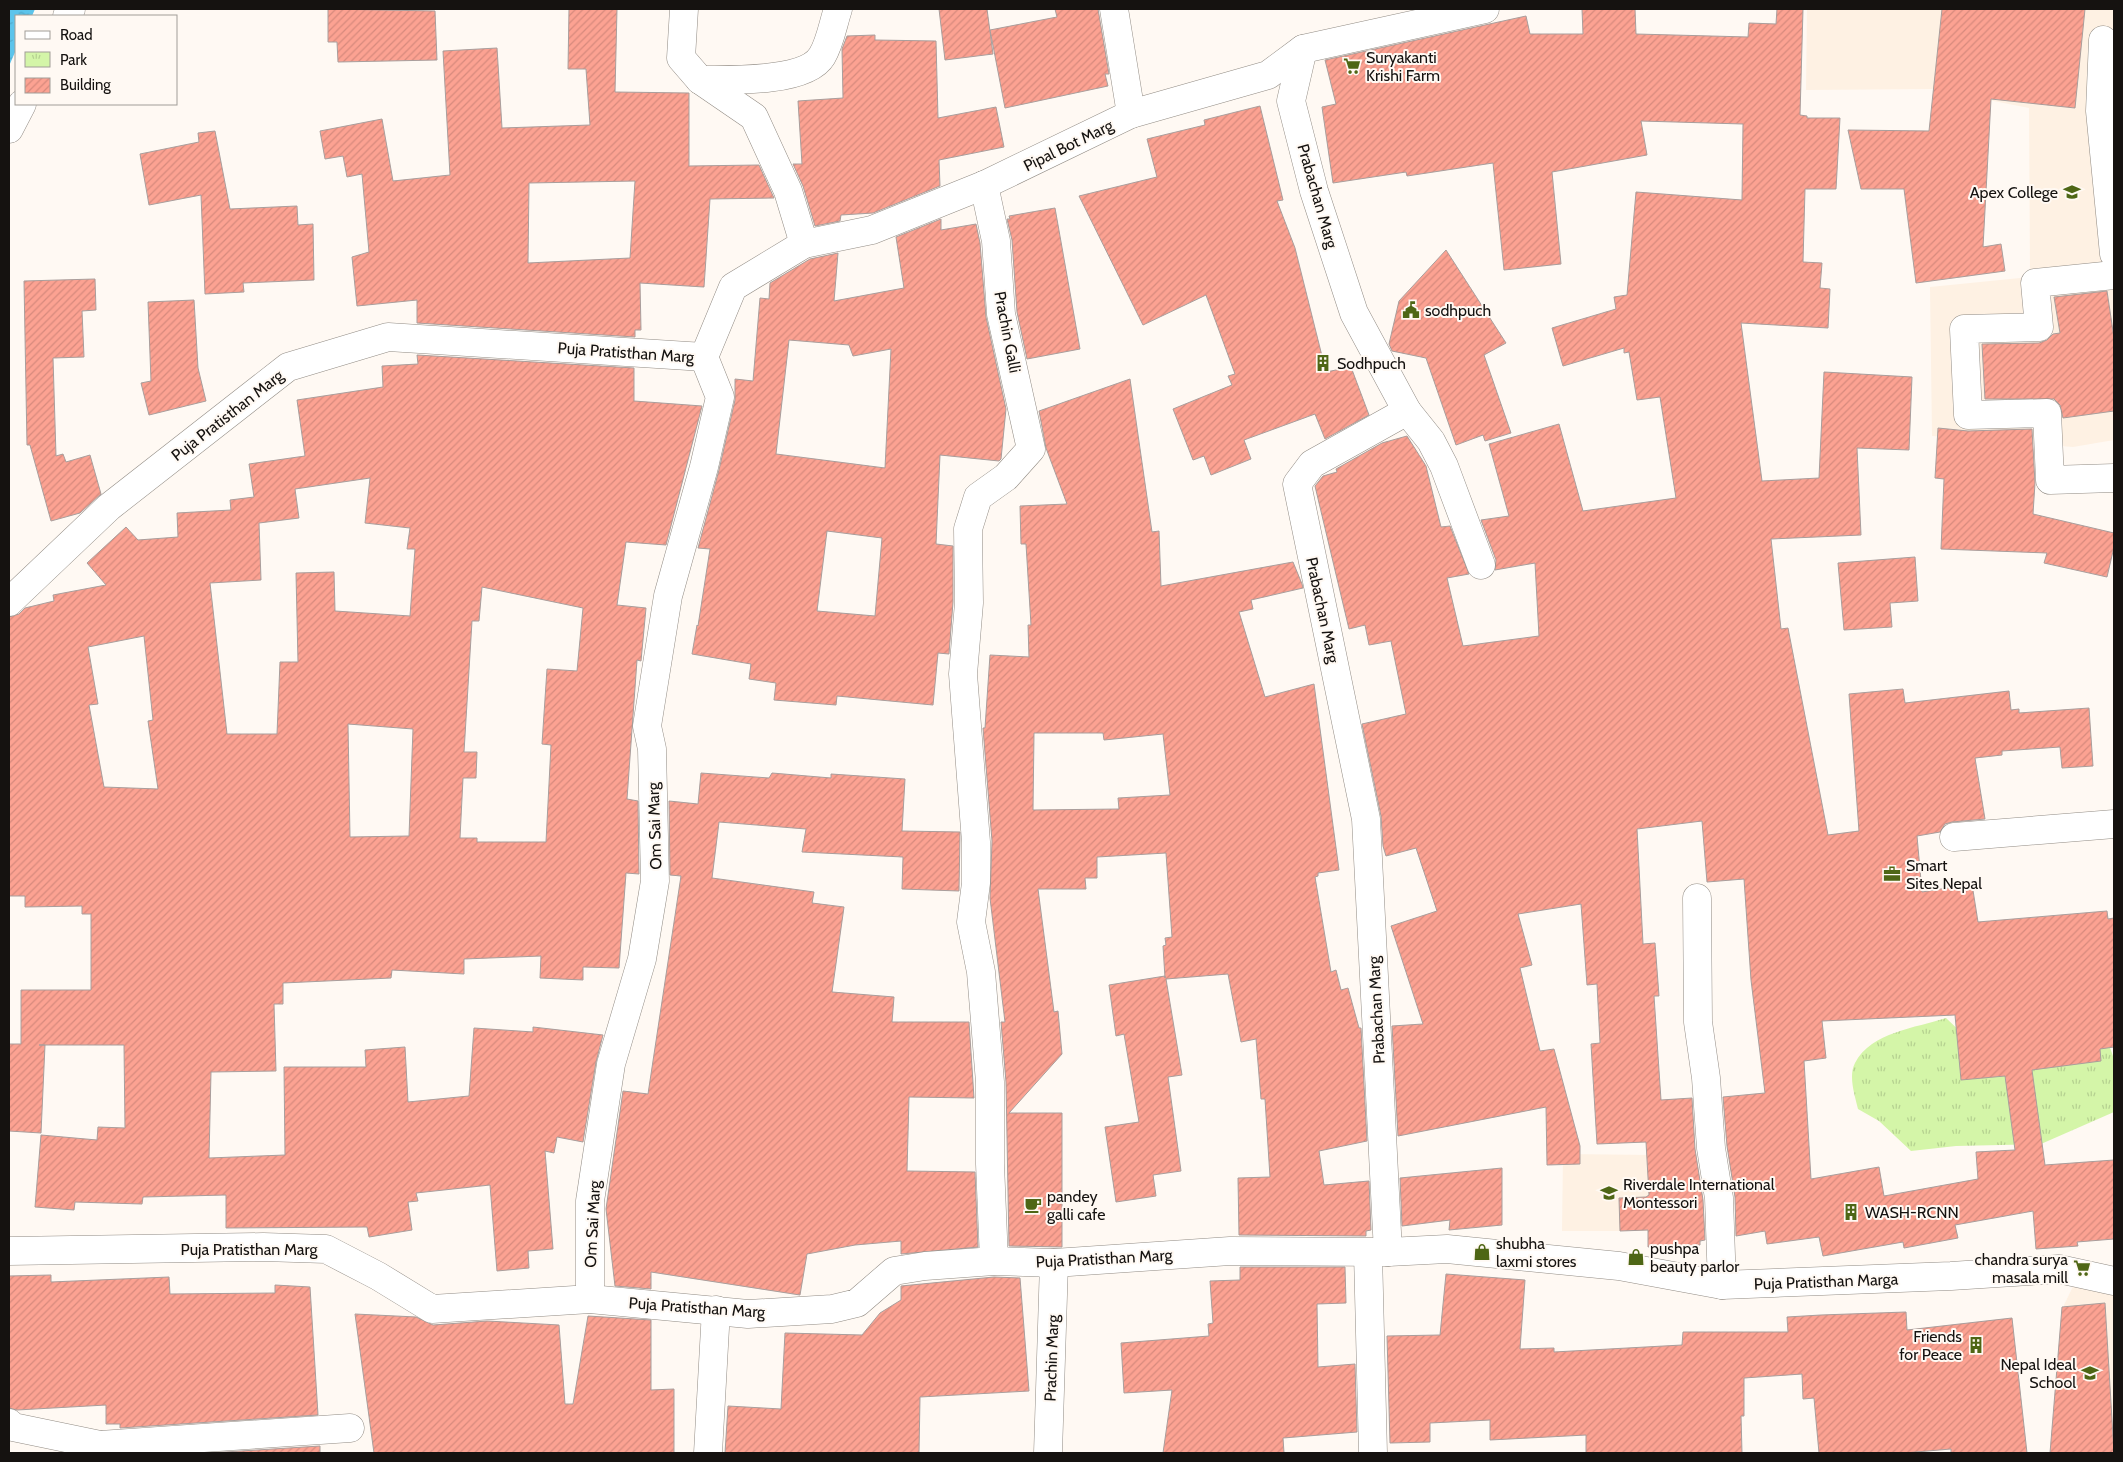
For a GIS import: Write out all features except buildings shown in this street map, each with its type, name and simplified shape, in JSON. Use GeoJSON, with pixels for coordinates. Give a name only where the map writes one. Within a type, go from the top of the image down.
{"type":"FeatureCollection","features":[{"type":"Feature","properties":{"kind":"street"},"geometry":{"type":"LineString","coordinates":[[684,9],[681,58],[700,80],[754,117],[788,190],[804,244]]}},
{"type":"Feature","properties":{"kind":"street"},"geometry":{"type":"LineString","coordinates":[[700,80],[779,78],[805,69],[822,58],[838,9]]}},
{"type":"Feature","properties":{"kind":"street"},"geometry":{"type":"LineString","coordinates":[[1114,9],[1131,114]]}},
{"type":"Feature","properties":{"kind":"street","name":"Pipal Bot Marg"},"geometry":{"type":"LineString","coordinates":[[704,357],[733,287],[804,244],[872,230],[984,185],[1131,114],[1268,75],[1303,49],[1485,9]]}},
{"type":"Feature","properties":{"kind":"street"},"geometry":{"type":"LineString","coordinates":[[2103,40],[2100,111],[2114,254]]}},
{"type":"Feature","properties":{"kind":"street","name":"Prabachan Marg"},"geometry":{"type":"LineString","coordinates":[[1303,49],[1291,101],[1314,191],[1354,313],[1407,411],[1312,464],[1297,484],[1366,819],[1378,1253],[1373,1453]]}},
{"type":"Feature","properties":{"kind":"street"},"geometry":{"type":"LineString","coordinates":[[9,129],[21,105]]}},
{"type":"Feature","properties":{"kind":"street","name":"Prachin Galli"},"geometry":{"type":"LineString","coordinates":[[984,185],[996,241],[1001,314],[1031,449],[1006,477],[978,497],[968,529],[969,603],[963,674],[976,842],[976,884],[971,922],[981,972],[988,1055],[994,1261]]}},
{"type":"Feature","properties":{"kind":"street"},"geometry":{"type":"LineString","coordinates":[[2114,275],[2035,283],[2039,327],[1964,329],[1968,415],[2047,413],[2050,480],[2114,478]]}},
{"type":"Feature","properties":{"kind":"street","name":"Puja Pratisthan Marg"},"geometry":{"type":"LineString","coordinates":[[9,602],[109,507],[288,367],[388,337],[704,357]]}},
{"type":"Feature","properties":{"kind":"street","name":"Om Sai Marg"},"geometry":{"type":"LineString","coordinates":[[590,1299],[590,1201],[611,1064],[642,959],[655,881],[652,749],[647,726],[668,596],[704,467],[720,397],[704,357]]}},
{"type":"Feature","properties":{"kind":"street"},"geometry":{"type":"LineString","coordinates":[[1407,411],[1431,441],[1444,466],[1480,565]]}},
{"type":"Feature","properties":{"kind":"street"},"geometry":{"type":"LineString","coordinates":[[1954,837],[2114,824]]}},
{"type":"Feature","properties":{"kind":"street"},"geometry":{"type":"LineString","coordinates":[[1697,898],[1698,1022],[1706,1078],[1711,1148],[1719,1198],[1722,1285]]}},
{"type":"Feature","properties":{"kind":"street","name":"Puja Pratisthan Marg"},"geometry":{"type":"LineString","coordinates":[[9,1251],[263,1247],[326,1249],[378,1276],[432,1309],[590,1299],[748,1314],[832,1309],[857,1303],[894,1271],[925,1266],[994,1261],[1054,1263],[1230,1251],[1378,1253]]}},
{"type":"Feature","properties":{"kind":"street","name":"Puja Pratisthan Marga"},"geometry":{"type":"LineString","coordinates":[[1378,1253],[1447,1249],[1473,1251],[1619,1266],[1722,1285],[1951,1276],[2060,1269],[2114,1281]]}},
{"type":"Feature","properties":{"kind":"street","name":"Prachin Marg"},"geometry":{"type":"LineString","coordinates":[[1048,1453],[1054,1263]]}},
{"type":"Feature","properties":{"kind":"street"},"geometry":{"type":"LineString","coordinates":[[708,1453],[716,1310]]}},
{"type":"Feature","properties":{"kind":"street"},"geometry":{"type":"LineString","coordinates":[[9,1423],[13,1427],[100,1449],[350,1428]]}},
{"type":"Feature","properties":{"kind":"shaded area","name":"Apex College"},"geometry":{"type":"Polygon","coordinates":[[[1807,9],[2114,9],[2114,440],[2073,447],[1932,436],[1930,287],[2030,277],[2029,108],[1933,89],[1806,90],[1807,9]]]}},
{"type":"Feature","properties":{"kind":"shaded area","name":"Riverdale International Montessori"},"geometry":{"type":"Polygon","coordinates":[[[1563,1154],[1655,1155],[1655,1231],[1562,1231],[1563,1154]]]}},
{"type":"Feature","properties":{"kind":"shaded area","name":"Nepal Ideal School"},"geometry":{"type":"Polygon","coordinates":[[[2082,1268],[2114,1269],[2114,1441],[2067,1443],[2064,1305],[2082,1268]]]}},
{"type":"Feature","properties":{"kind":"green space"},"geometry":{"type":"Polygon","coordinates":[[[1946,1018],[1988,1058],[2108,1042],[2114,1059],[2114,1112],[2041,1144],[1956,1146],[1911,1151],[1879,1121],[1858,1109],[1853,1086],[1853,1068],[1862,1053],[1872,1044],[1883,1038],[1908,1028],[1946,1018]]]}},
{"type":"Feature","properties":{"kind":"water"},"geometry":{"type":"Polygon","coordinates":[[[9,9],[35,9],[32,15],[15,15],[15,52],[9,66],[9,9]]]}},
{"type":"Feature","properties":{"kind":"place","name":"Suryakanti Krishi Farm"},"geometry":{"type":"Point","coordinates":[1352,66]}},
{"type":"Feature","properties":{"kind":"place","name":"Apex College"},"geometry":{"type":"Point","coordinates":[2072,192]}},
{"type":"Feature","properties":{"kind":"place","name":"sodhpuch"},"geometry":{"type":"Point","coordinates":[1411,310]}},
{"type":"Feature","properties":{"kind":"place","name":"Sodhpuch"},"geometry":{"type":"Point","coordinates":[1323,363]}},
{"type":"Feature","properties":{"kind":"place","name":"Smart Sites Nepal"},"geometry":{"type":"Point","coordinates":[1892,874]}},
{"type":"Feature","properties":{"kind":"place","name":"Riverdale International Montessori"},"geometry":{"type":"Point","coordinates":[1609,1193]}},
{"type":"Feature","properties":{"kind":"place","name":"pandey galli cafe"},"geometry":{"type":"Point","coordinates":[1033,1205]}},
{"type":"Feature","properties":{"kind":"place","name":"WASH-RCNN"},"geometry":{"type":"Point","coordinates":[1851,1212]}},
{"type":"Feature","properties":{"kind":"place","name":"shubha laxmi stores"},"geometry":{"type":"Point","coordinates":[1482,1252]}},
{"type":"Feature","properties":{"kind":"place","name":"pushpa beauty parlor"},"geometry":{"type":"Point","coordinates":[1636,1257]}},
{"type":"Feature","properties":{"kind":"place","name":"chandra surya masala mill"},"geometry":{"type":"Point","coordinates":[2082,1268]}},
{"type":"Feature","properties":{"kind":"place","name":"Friends for Peace"},"geometry":{"type":"Point","coordinates":[1976,1345]}},
{"type":"Feature","properties":{"kind":"place","name":"Nepal Ideal School"},"geometry":{"type":"Point","coordinates":[2090,1373]}}]}
